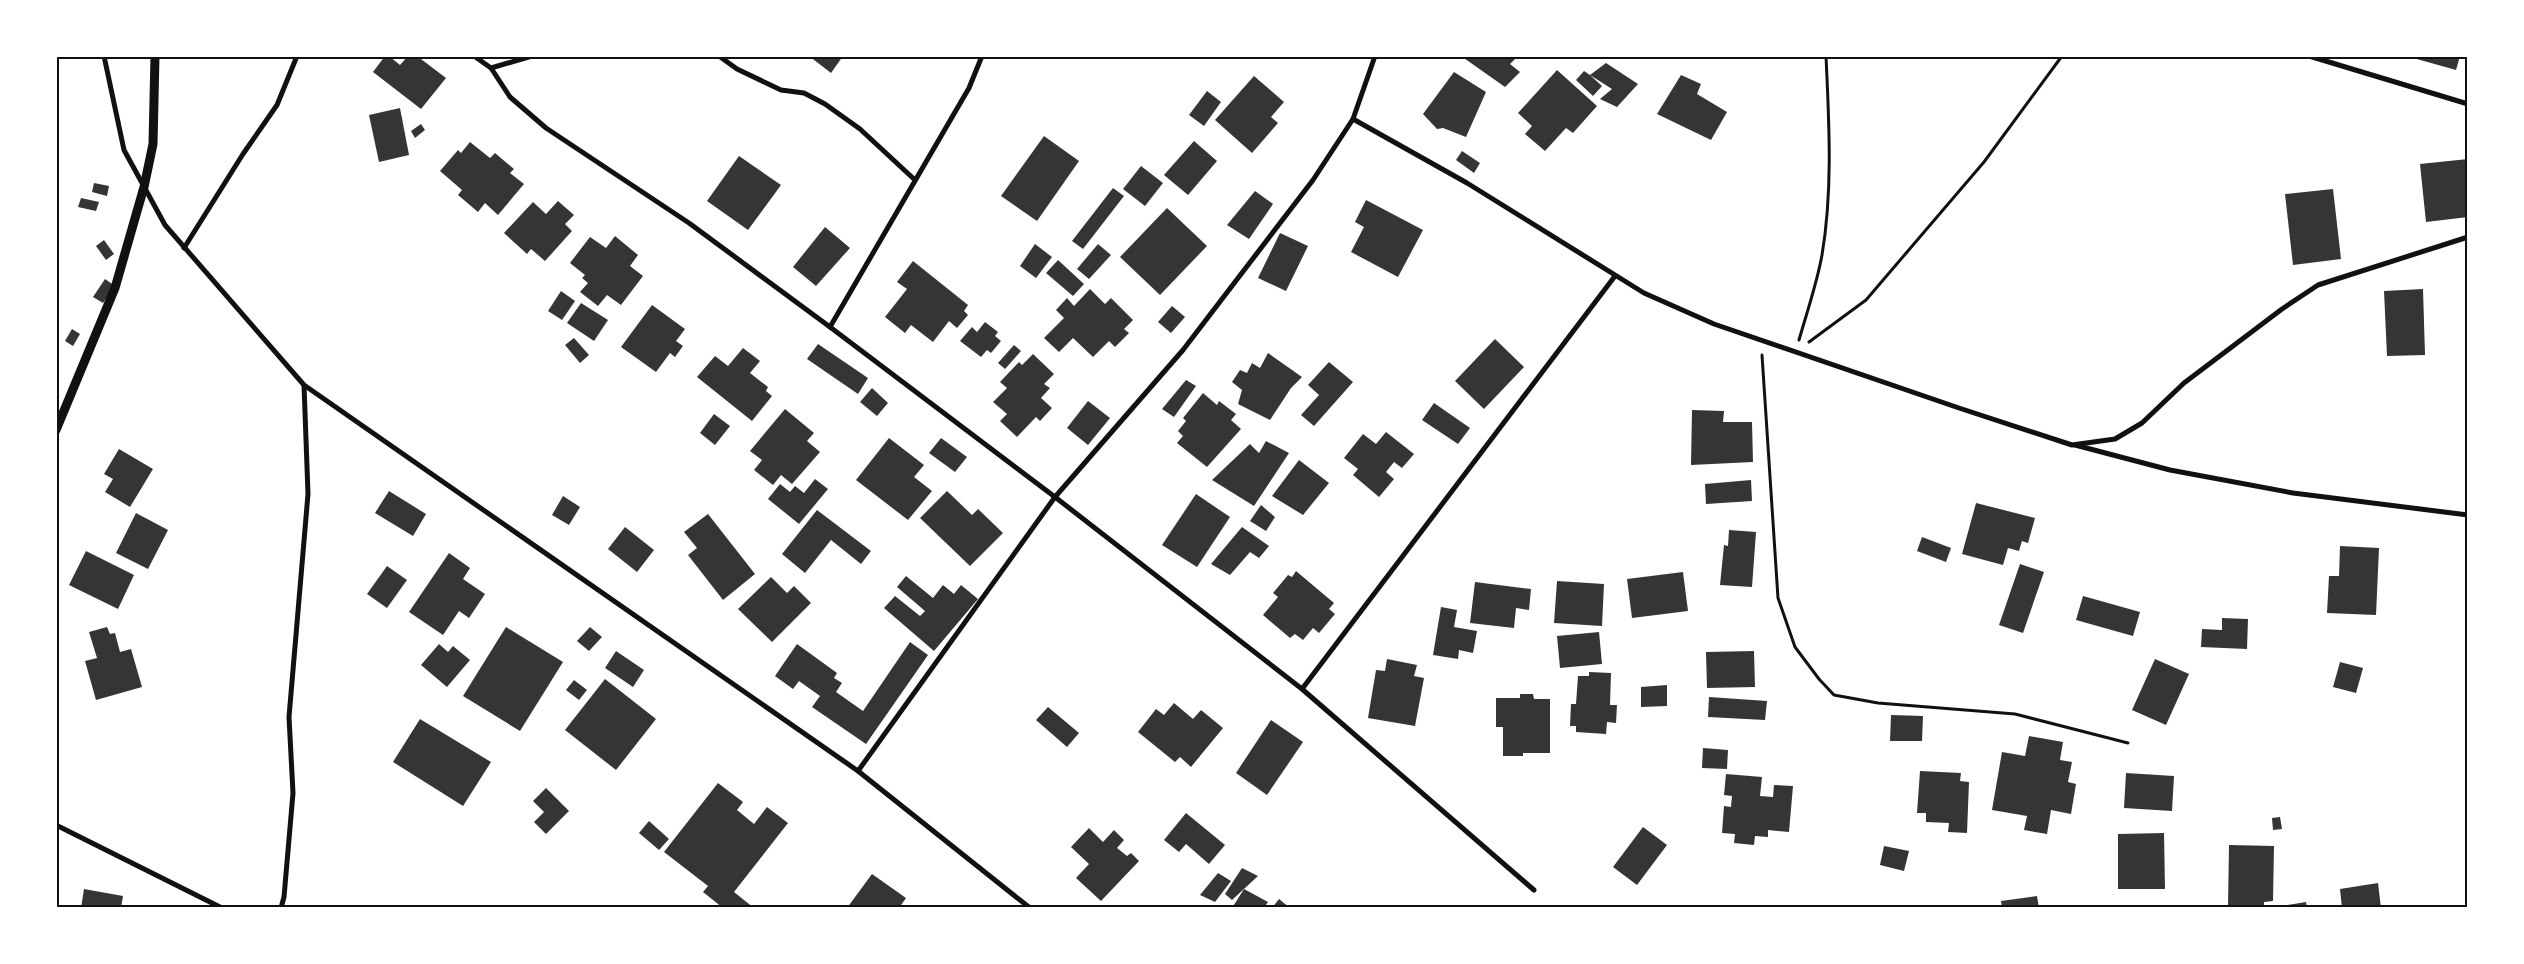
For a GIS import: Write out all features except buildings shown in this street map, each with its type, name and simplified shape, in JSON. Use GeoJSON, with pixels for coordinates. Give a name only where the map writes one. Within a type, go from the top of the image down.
{"type":"FeatureCollection","features":[{"type":"Feature","properties":{"kind":"street"},"geometry":{"type":"LineString","coordinates":[[104,56],[124,150],[165,225],[304,385],[858,771],[1030,908]]}},
{"type":"Feature","properties":{"kind":"street"},"geometry":{"type":"LineString","coordinates":[[56,430],[116,288],[144,187],[153,144],[155,56]]}},
{"type":"Feature","properties":{"kind":"street"},"geometry":{"type":"LineString","coordinates":[[184,248],[242,154],[277,105],[297,56]]}},
{"type":"Feature","properties":{"kind":"street"},"geometry":{"type":"LineString","coordinates":[[474,56],[491,68],[510,97],[546,128],[689,223],[830,327],[1055,497],[1302,690],[1534,890]]}},
{"type":"Feature","properties":{"kind":"street"},"geometry":{"type":"LineString","coordinates":[[491,68],[532,56]]}},
{"type":"Feature","properties":{"kind":"street"},"geometry":{"type":"LineString","coordinates":[[719,56],[737,69],[781,90],[804,93],[825,104],[860,129],[915,180]]}},
{"type":"Feature","properties":{"kind":"street"},"geometry":{"type":"LineString","coordinates":[[830,327],[969,88],[982,56]]}},
{"type":"Feature","properties":{"kind":"street"},"geometry":{"type":"LineString","coordinates":[[858,771],[1055,497],[1183,350],[1313,180],[1353,119],[1375,56]]}},
{"type":"Feature","properties":{"kind":"street"},"geometry":{"type":"LineString","coordinates":[[2309,56],[2468,104]]}},
{"type":"Feature","properties":{"kind":"street"},"geometry":{"type":"LineString","coordinates":[[1353,119],[1467,183],[1644,293],[1714,324],[2072,445],[2170,470],[2293,493],[2468,515]]}},
{"type":"Feature","properties":{"kind":"street"},"geometry":{"type":"LineString","coordinates":[[2072,445],[2115,439],[2142,423],[2184,383],[2318,284],[2468,237]]}},
{"type":"Feature","properties":{"kind":"street"},"geometry":{"type":"LineString","coordinates":[[1302,690],[1615,276]]}},
{"type":"Feature","properties":{"kind":"street"},"geometry":{"type":"LineString","coordinates":[[280,908],[284,897],[293,793],[289,717],[308,494],[304,385]]}},
{"type":"Feature","properties":{"kind":"street"},"geometry":{"type":"LineString","coordinates":[[56,825],[222,908]]}},
{"type":"Feature","properties":{"kind":"path"},"geometry":{"type":"LineString","coordinates":[[1796,352],[1822,255],[1830,140],[1826,56]]}},
{"type":"Feature","properties":{"kind":"path"},"geometry":{"type":"LineString","coordinates":[[1796,352],[1866,300],[1984,162],[2062,56]]}},
{"type":"Feature","properties":{"kind":"path"},"geometry":{"type":"LineString","coordinates":[[1761,340],[1778,598],[1795,648],[1834,695],[1878,703],[2015,714],[2128,743]]}}]}
